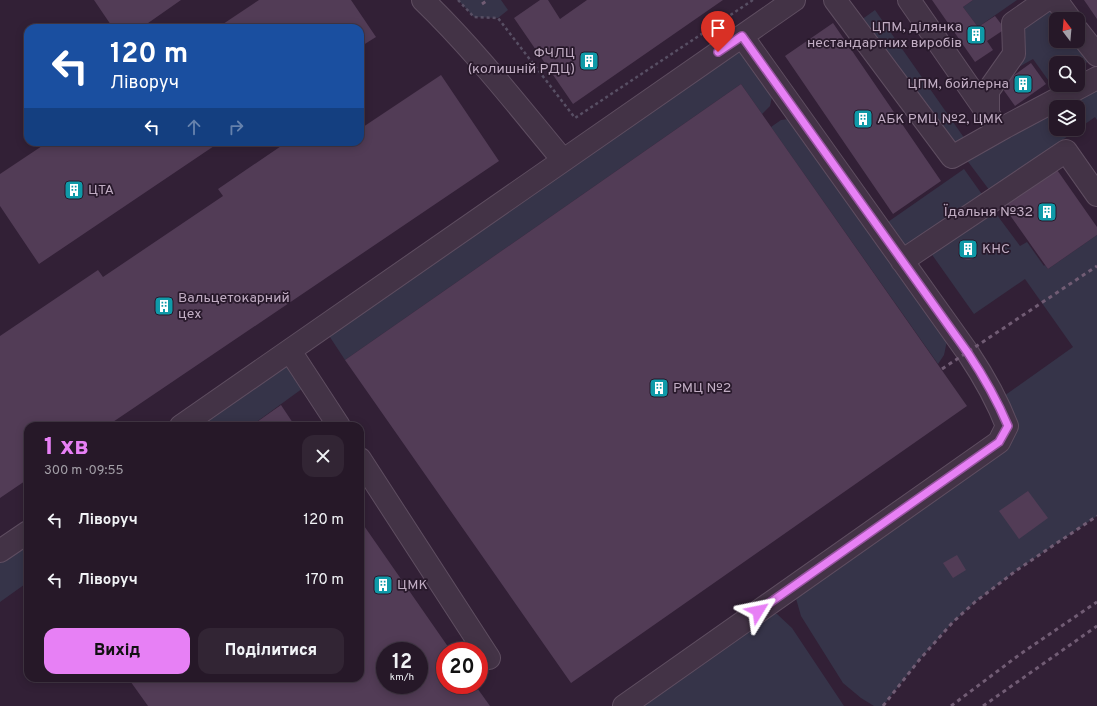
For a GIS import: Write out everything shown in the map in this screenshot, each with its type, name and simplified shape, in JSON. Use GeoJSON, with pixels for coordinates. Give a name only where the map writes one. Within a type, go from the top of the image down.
{"type":"FeatureCollection","features":[{"type":"Feature","properties":{"kind":"lane"},"geometry":{"type":"LineString","coordinates":[[423,0],[440,16],[563,160]]}},
{"type":"Feature","properties":{"kind":"lane"},"geometry":{"type":"LineString","coordinates":[[187,422],[794,0]]}},
{"type":"Feature","properties":{"kind":"lane"},"geometry":{"type":"LineString","coordinates":[[835,0],[952,157],[994,121],[1097,78]]}},
{"type":"Feature","properties":{"kind":"lane"},"geometry":{"type":"LineString","coordinates":[[994,121],[988,91],[1014,54],[1013,22],[1046,0]]}},
{"type":"Feature","properties":{"kind":"lane"},"geometry":{"type":"LineString","coordinates":[[1056,0],[1065,12]]}},
{"type":"Feature","properties":{"kind":"lane"},"geometry":{"type":"LineString","coordinates":[[913,1],[994,121]]}},
{"type":"Feature","properties":{"kind":"lane"},"geometry":{"type":"LineString","coordinates":[[624,706],[999,442],[1008,426],[991,390],[968,353],[742,36]]}},
{"type":"Feature","properties":{"kind":"lane"},"geometry":{"type":"LineString","coordinates":[[1085,40],[1097,56]]}},
{"type":"Feature","properties":{"kind":"lane"},"geometry":{"type":"LineString","coordinates":[[902,261],[1066,151],[1097,196]]}},
{"type":"Feature","properties":{"kind":"lane"},"geometry":{"type":"LineString","coordinates":[[290,351],[336,422]]}},
{"type":"Feature","properties":{"kind":"lane"},"geometry":{"type":"LineString","coordinates":[[364,465],[489,658]]}},
{"type":"Feature","properties":{"kind":"lane"},"geometry":{"type":"LineString","coordinates":[[0,551],[24,535]]}},
{"type":"Feature","properties":{"kind":"path"},"geometry":{"type":"LineString","coordinates":[[458,0],[474,17],[498,18],[575,118],[753,0]]}},
{"type":"Feature","properties":{"kind":"shaded area"},"geometry":{"type":"Polygon","coordinates":[[[458,0],[501,0],[508,10],[498,18],[474,17],[458,0]]]}},
{"type":"Feature","properties":{"kind":"shaded area"},"geometry":{"type":"Polygon","coordinates":[[[973,0],[1017,0],[978,27],[963,7],[973,0]]]}},
{"type":"Feature","properties":{"kind":"shaded area"},"geometry":{"type":"Polygon","coordinates":[[[1049,0],[1058,12],[1049,12],[1049,48],[1084,48],[1097,56],[1085,64],[1085,56],[1049,56],[1049,81],[1033,59],[1017,68],[1015,23],[1049,0]]]}},
{"type":"Feature","properties":{"kind":"shaded area"},"geometry":{"type":"Polygon","coordinates":[[[875,10],[967,142],[955,150],[861,20],[875,10]]]}},
{"type":"Feature","properties":{"kind":"shaded area"},"geometry":{"type":"Polygon","coordinates":[[[740,44],[772,97],[770,106],[762,114],[741,84],[345,360],[326,331],[740,44]]]}},
{"type":"Feature","properties":{"kind":"shaded area"},"geometry":{"type":"Polygon","coordinates":[[[1097,81],[1097,120],[1095,117],[1085,124],[1085,100],[1063,100],[1077,92],[1085,92],[1085,88],[1097,81]]]}},
{"type":"Feature","properties":{"kind":"shaded area"},"geometry":{"type":"Polygon","coordinates":[[[1049,108],[1049,136],[1068,136],[990,191],[963,155],[1049,108]]]}},
{"type":"Feature","properties":{"kind":"shaded area"},"geometry":{"type":"Polygon","coordinates":[[[789,119],[947,341],[944,355],[938,364],[771,127],[781,120],[789,119]]]}},
{"type":"Feature","properties":{"kind":"shaded area"},"geometry":{"type":"Polygon","coordinates":[[[964,169],[986,200],[905,254],[885,224],[964,169]]]}},
{"type":"Feature","properties":{"kind":"shaded area"},"geometry":{"type":"Polygon","coordinates":[[[991,207],[1020,246],[1027,242],[1044,266],[1045,265],[1048,269],[1097,235],[1097,516],[1017,570],[975,602],[953,622],[920,659],[883,706],[874,706],[861,698],[843,683],[801,616],[795,595],[999,442],[997,401],[1073,347],[1025,279],[974,314],[928,249],[991,207]]]}},
{"type":"Feature","properties":{"kind":"shaded area"},"geometry":{"type":"Polygon","coordinates":[[[290,351],[310,383],[256,422],[187,422],[290,351]]]}},
{"type":"Feature","properties":{"kind":"shaded area"},"geometry":{"type":"Polygon","coordinates":[[[24,535],[24,585],[0,602],[0,551],[24,535]]]}},
{"type":"Feature","properties":{"kind":"shaded area"},"geometry":{"type":"Polygon","coordinates":[[[758,611],[777,614],[792,628],[844,706],[624,706],[758,611]]]}},
{"type":"Feature","properties":{"kind":"building"},"geometry":{"type":"Polygon","coordinates":[[[94,0],[181,0],[147,24],[110,24],[94,0]]]}},
{"type":"Feature","properties":{"kind":"building"},"geometry":{"type":"Polygon","coordinates":[[[259,0],[351,0],[376,37],[364,44],[364,24],[223,24],[259,0]]]}},
{"type":"Feature","properties":{"kind":"building","name":"ФЧЛЦ (колишній РДЦ)"},"geometry":{"type":"Polygon","coordinates":[[[540,0],[548,0],[560,19],[587,0],[723,0],[573,104],[514,18],[540,0]]]}},
{"type":"Feature","properties":{"kind":"building","name":"ЦПМ, ділянка нестандартних виробів"},"geometry":{"type":"Polygon","coordinates":[[[932,0],[973,0],[963,7],[978,27],[995,16],[1005,29],[987,41],[993,50],[975,62],[932,0]]]}},
{"type":"Feature","properties":{"kind":"building"},"geometry":{"type":"Polygon","coordinates":[[[1084,0],[1097,0],[1097,19],[1084,0]]]}},
{"type":"Feature","properties":{"kind":"building","name":"АБК РМЦ №2, ЦМК"},"geometry":{"type":"Polygon","coordinates":[[[833,23],[941,181],[893,214],[785,56],[833,23]]]}},
{"type":"Feature","properties":{"kind":"building","name":"ЦПМ, бойлерна"},"geometry":{"type":"Polygon","coordinates":[[[1031,63],[1046,84],[1015,106],[1000,85],[1031,63]]]}},
{"type":"Feature","properties":{"kind":"building","name":"Вальцетокарний цех"},"geometry":{"type":"Polygon","coordinates":[[[441,75],[499,161],[113,422],[24,422],[24,482],[0,498],[0,336],[98,270],[103,277],[223,196],[218,189],[281,146],[364,146],[364,126],[441,75]]]}},
{"type":"Feature","properties":{"kind":"building","name":"РМЦ №2"},"geometry":{"type":"Polygon","coordinates":[[[741,84],[967,406],[571,683],[345,360],[741,84]]]}},
{"type":"Feature","properties":{"kind":"building","name":"ЦТА"},"geometry":{"type":"Polygon","coordinates":[[[42,146],[214,146],[39,264],[0,206],[0,174],[42,146]]]}},
{"type":"Feature","properties":{"kind":"building","name":"Їдальня №32"},"geometry":{"type":"Polygon","coordinates":[[[1055,167],[1097,227],[1097,235],[1048,269],[1002,204],[1055,167]]]}},
{"type":"Feature","properties":{"kind":"building","name":"КНС"},"geometry":{"type":"Polygon","coordinates":[[[964,240],[972,240],[978,246],[978,254],[972,260],[964,260],[958,254],[958,246],[964,240]]]}},
{"type":"Feature","properties":{"kind":"building"},"geometry":{"type":"Polygon","coordinates":[[[281,405],[292,422],[257,422],[281,405]]]}},
{"type":"Feature","properties":{"kind":"building"},"geometry":{"type":"Polygon","coordinates":[[[1028,491],[1048,518],[1019,539],[999,511],[1028,491]]]}},
{"type":"Feature","properties":{"kind":"building","name":"ЦМК"},"geometry":{"type":"Polygon","coordinates":[[[364,526],[445,642],[436,642],[436,694],[481,694],[490,706],[148,706],[131,682],[364,682],[364,526]]]}},
{"type":"Feature","properties":{"kind":"building"},"geometry":{"type":"Polygon","coordinates":[[[957,555],[966,570],[953,578],[943,563],[957,555]]]}},
{"type":"Feature","properties":{"kind":"railway"},"geometry":{"type":"LineString","coordinates":[[482,4],[488,0]]}},
{"type":"Feature","properties":{"kind":"railway"},"geometry":{"type":"LineString","coordinates":[[942,369],[1097,266]]}},
{"type":"Feature","properties":{"kind":"railway"},"geometry":{"type":"LineString","coordinates":[[883,706],[920,659],[953,622],[975,602],[1017,570],[1097,516]]}},
{"type":"Feature","properties":{"kind":"railway"},"geometry":{"type":"LineString","coordinates":[[951,706],[1019,655],[1097,602]]}},
{"type":"Feature","properties":{"kind":"railway"},"geometry":{"type":"LineString","coordinates":[[983,706],[1097,626]]}},
{"type":"Feature","properties":{"kind":"place","name":"ЦПМ, ділянка нестандартних виробів"},"geometry":{"type":"Point","coordinates":[976,35]}},
{"type":"Feature","properties":{"kind":"place","name":"ФЧЛЦ (колишній РДЦ)"},"geometry":{"type":"Point","coordinates":[589,61]}},
{"type":"Feature","properties":{"kind":"place","name":"ЦПМ, бойлерна"},"geometry":{"type":"Point","coordinates":[1023,84]}},
{"type":"Feature","properties":{"kind":"place","name":"АБК РМЦ №2, ЦМК"},"geometry":{"type":"Point","coordinates":[863,119]}},
{"type":"Feature","properties":{"kind":"place","name":"ЦТА"},"geometry":{"type":"Point","coordinates":[74,190]}},
{"type":"Feature","properties":{"kind":"place","name":"Їдальня №32"},"geometry":{"type":"Point","coordinates":[1047,212]}},
{"type":"Feature","properties":{"kind":"place","name":"КНС"},"geometry":{"type":"Point","coordinates":[968,249]}},
{"type":"Feature","properties":{"kind":"place","name":"Вальцетокарний цех"},"geometry":{"type":"Point","coordinates":[164,306]}},
{"type":"Feature","properties":{"kind":"place","name":"РМЦ №2"},"geometry":{"type":"Point","coordinates":[659,388]}},
{"type":"Feature","properties":{"kind":"place","name":"ЦМК"},"geometry":{"type":"Point","coordinates":[383,585]}},
{"type":"Feature","properties":{"kind":"route"},"geometry":{"type":"LineString","coordinates":[[718,52],[742,36],[968,353],[1000,406],[1008,426],[999,442],[758,611]]}}]}
